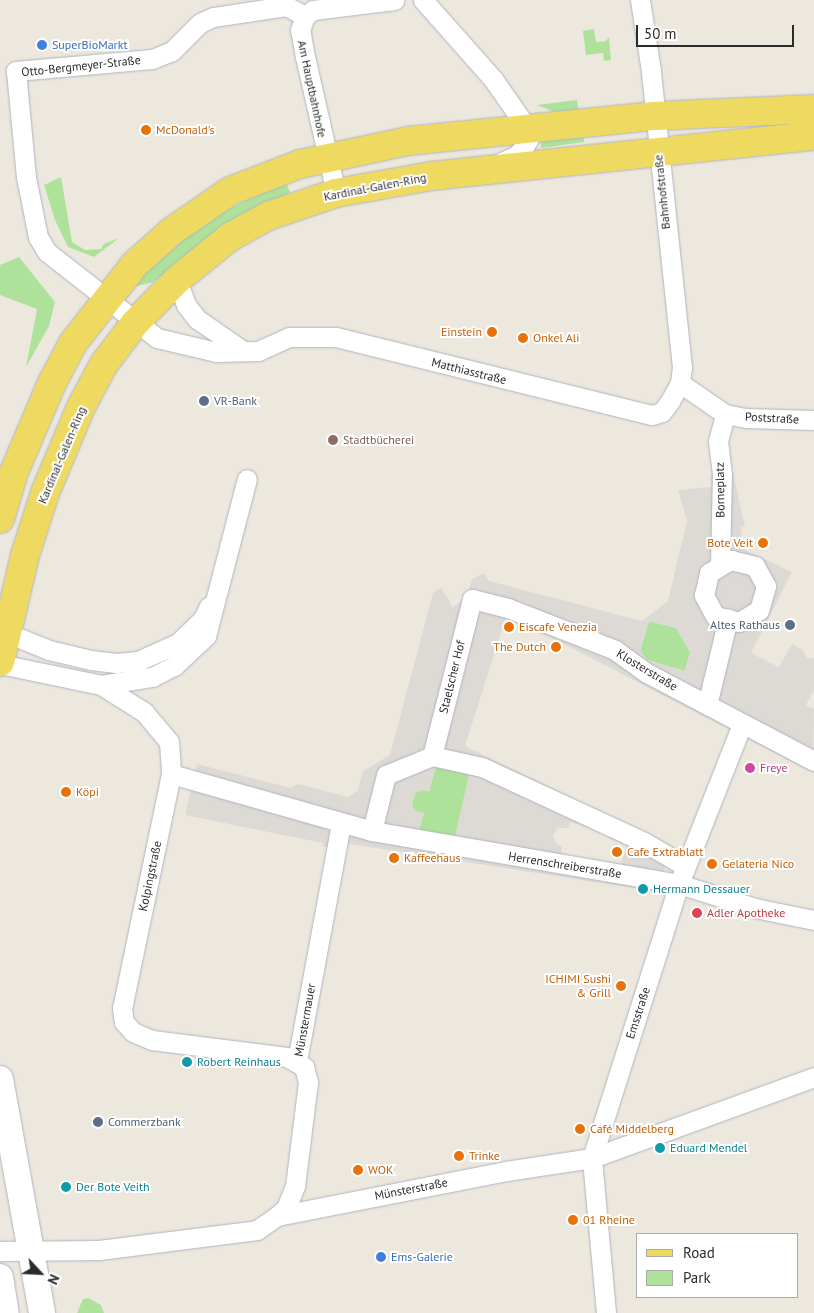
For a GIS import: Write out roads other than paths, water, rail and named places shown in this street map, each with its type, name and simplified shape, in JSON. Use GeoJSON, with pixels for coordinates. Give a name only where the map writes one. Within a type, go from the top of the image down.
{"type":"FeatureCollection","features":[{"type":"Feature","properties":{"kind":"main road"},"geometry":{"type":"LineString","coordinates":[[0,519],[7,482],[72,343],[105,299],[136,264],[172,231],[230,191],[327,157],[408,141],[655,116],[814,109]]}},
{"type":"Feature","properties":{"kind":"main road","name":"Kardinal-Galen-Ring"},"geometry":{"type":"LineString","coordinates":[[0,663],[4,631],[25,555],[45,493],[81,407],[104,364],[135,323],[177,280],[230,237],[268,216],[336,193],[484,170],[658,150],[814,136]]}},
{"type":"Feature","properties":{"kind":"main road"},"geometry":{"type":"LineString","coordinates":[[0,1079],[42,1313]]}},
{"type":"Feature","properties":{"kind":"main road"},"geometry":{"type":"LineString","coordinates":[[0,1277],[6,1313]]}},
{"type":"Feature","properties":{"kind":"street"},"geometry":{"type":"LineString","coordinates":[[304,16],[313,10],[394,0]]}},
{"type":"Feature","properties":{"kind":"street"},"geometry":{"type":"LineString","coordinates":[[423,0],[493,79],[526,128],[528,140],[516,155],[484,170]]}},
{"type":"Feature","properties":{"kind":"street","name":"Bahnhofstraße"},"geometry":{"type":"LineString","coordinates":[[640,0],[655,116],[682,367],[680,383]]}},
{"type":"Feature","properties":{"kind":"street","name":"Otto-Bergmeyer-Straße"},"geometry":{"type":"LineString","coordinates":[[135,323],[60,265],[47,252],[38,237],[26,177],[16,71],[152,59],[172,51],[200,22],[213,17],[286,6],[304,16]]}},
{"type":"Feature","properties":{"kind":"street","name":"Am Hauptbahnhofe"},"geometry":{"type":"LineString","coordinates":[[304,16],[300,30],[336,193]]}},
{"type":"Feature","properties":{"kind":"street"},"geometry":{"type":"LineString","coordinates":[[177,280],[186,305],[197,319],[242,350]]}},
{"type":"Feature","properties":{"kind":"street","name":"Matthiasstraße"},"geometry":{"type":"LineString","coordinates":[[135,323],[151,335],[216,352],[258,351],[289,338],[336,337],[652,415],[662,412],[680,383]]}},
{"type":"Feature","properties":{"kind":"street","name":"Poststraße"},"geometry":{"type":"LineString","coordinates":[[680,383],[725,414],[746,418],[814,420]]}},
{"type":"Feature","properties":{"kind":"street","name":"Borneplatz"},"geometry":{"type":"LineString","coordinates":[[720,566],[722,474],[718,441],[725,414]]}},
{"type":"Feature","properties":{"kind":"street"},"geometry":{"type":"LineString","coordinates":[[101,685],[152,676],[174,666],[193,651],[212,624],[217,590],[247,479]]}},
{"type":"Feature","properties":{"kind":"street"},"geometry":{"type":"LineString","coordinates":[[731,560],[755,566],[766,586],[759,610],[739,622],[715,616],[704,595],[709,572],[720,566],[731,560]]}},
{"type":"Feature","properties":{"kind":"street"},"geometry":{"type":"LineString","coordinates":[[4,631],[49,650],[91,660],[116,663],[138,661],[178,643],[203,619],[217,590]]}},
{"type":"Feature","properties":{"kind":"street","name":"Klosterstraße"},"geometry":{"type":"LineString","coordinates":[[472,599],[508,608],[615,650],[647,673],[814,761]]}},
{"type":"Feature","properties":{"kind":"street","name":"Staelscher Hof"},"geometry":{"type":"LineString","coordinates":[[432,756],[472,599]]}},
{"type":"Feature","properties":{"kind":"street"},"geometry":{"type":"LineString","coordinates":[[707,705],[728,619]]}},
{"type":"Feature","properties":{"kind":"street","name":"Kolpingstraße"},"geometry":{"type":"LineString","coordinates":[[0,663],[101,685],[144,712],[156,723],[168,742],[171,774],[122,1008],[124,1022],[133,1032],[152,1040],[287,1057],[298,1061]]}},
{"type":"Feature","properties":{"kind":"street","name":"Emsstraße"},"geometry":{"type":"LineString","coordinates":[[606,1313],[592,1194],[592,1158],[685,866],[742,724]]}},
{"type":"Feature","properties":{"kind":"street"},"geometry":{"type":"LineString","coordinates":[[372,831],[386,775],[432,756],[482,767],[644,842],[685,866]]}},
{"type":"Feature","properties":{"kind":"street","name":"Herrenschreiberstraße"},"geometry":{"type":"LineString","coordinates":[[171,774],[372,831],[679,884],[755,908],[814,920]]}},
{"type":"Feature","properties":{"kind":"street","name":"Münstermauer"},"geometry":{"type":"LineString","coordinates":[[277,1216],[286,1208],[296,1186],[308,1082],[304,1067],[298,1061],[340,823]]}},
{"type":"Feature","properties":{"kind":"street","name":"Münsterstraße"},"geometry":{"type":"LineString","coordinates":[[0,1251],[30,1249],[100,1250],[256,1230],[277,1216],[373,1204],[592,1158],[814,1077]]}},
{"type":"Feature","properties":{"kind":"place","name":"SuperBioMarkt"},"geometry":{"type":"Point","coordinates":[42,45]}},
{"type":"Feature","properties":{"kind":"place","name":"McDonald's"},"geometry":{"type":"Point","coordinates":[146,130]}},
{"type":"Feature","properties":{"kind":"place","name":"Einstein"},"geometry":{"type":"Point","coordinates":[492,332]}},
{"type":"Feature","properties":{"kind":"place","name":"Onkel Ali"},"geometry":{"type":"Point","coordinates":[523,338]}},
{"type":"Feature","properties":{"kind":"place","name":"VR-Bank"},"geometry":{"type":"Point","coordinates":[204,401]}},
{"type":"Feature","properties":{"kind":"place","name":"Stadtbücherei"},"geometry":{"type":"Point","coordinates":[333,440]}},
{"type":"Feature","properties":{"kind":"place","name":"Bote Veit"},"geometry":{"type":"Point","coordinates":[763,543]}},
{"type":"Feature","properties":{"kind":"place","name":"Altes Rathaus"},"geometry":{"type":"Point","coordinates":[790,625]}},
{"type":"Feature","properties":{"kind":"place","name":"Eiscafe Venezia"},"geometry":{"type":"Point","coordinates":[509,627]}},
{"type":"Feature","properties":{"kind":"place","name":"The Dutch"},"geometry":{"type":"Point","coordinates":[556,647]}},
{"type":"Feature","properties":{"kind":"place","name":"Freye"},"geometry":{"type":"Point","coordinates":[750,768]}},
{"type":"Feature","properties":{"kind":"place","name":"Köpi"},"geometry":{"type":"Point","coordinates":[66,792]}},
{"type":"Feature","properties":{"kind":"place","name":"Cafe Extrablatt"},"geometry":{"type":"Point","coordinates":[617,852]}},
{"type":"Feature","properties":{"kind":"place","name":"Kaffeehaus"},"geometry":{"type":"Point","coordinates":[394,858]}},
{"type":"Feature","properties":{"kind":"place","name":"Gelateria Nico"},"geometry":{"type":"Point","coordinates":[712,864]}},
{"type":"Feature","properties":{"kind":"place","name":"Hermann Dessauer"},"geometry":{"type":"Point","coordinates":[643,889]}},
{"type":"Feature","properties":{"kind":"place","name":"Adler Apotheke"},"geometry":{"type":"Point","coordinates":[697,913]}},
{"type":"Feature","properties":{"kind":"place","name":"ICHIMI Sushi & Grill"},"geometry":{"type":"Point","coordinates":[621,986]}},
{"type":"Feature","properties":{"kind":"place","name":"Robert Reinhaus"},"geometry":{"type":"Point","coordinates":[187,1062]}},
{"type":"Feature","properties":{"kind":"place","name":"Commerzbank"},"geometry":{"type":"Point","coordinates":[98,1122]}},
{"type":"Feature","properties":{"kind":"place","name":"Café Middelberg"},"geometry":{"type":"Point","coordinates":[580,1129]}},
{"type":"Feature","properties":{"kind":"place","name":"Eduard Mendel"},"geometry":{"type":"Point","coordinates":[660,1148]}},
{"type":"Feature","properties":{"kind":"place","name":"Trinke"},"geometry":{"type":"Point","coordinates":[459,1156]}},
{"type":"Feature","properties":{"kind":"place","name":"WOK"},"geometry":{"type":"Point","coordinates":[358,1170]}},
{"type":"Feature","properties":{"kind":"place","name":"Der Bote Veith"},"geometry":{"type":"Point","coordinates":[66,1187]}},
{"type":"Feature","properties":{"kind":"place","name":"01 Rheine"},"geometry":{"type":"Point","coordinates":[573,1220]}},
{"type":"Feature","properties":{"kind":"place","name":"Ems-Galerie"},"geometry":{"type":"Point","coordinates":[381,1257]}}]}
